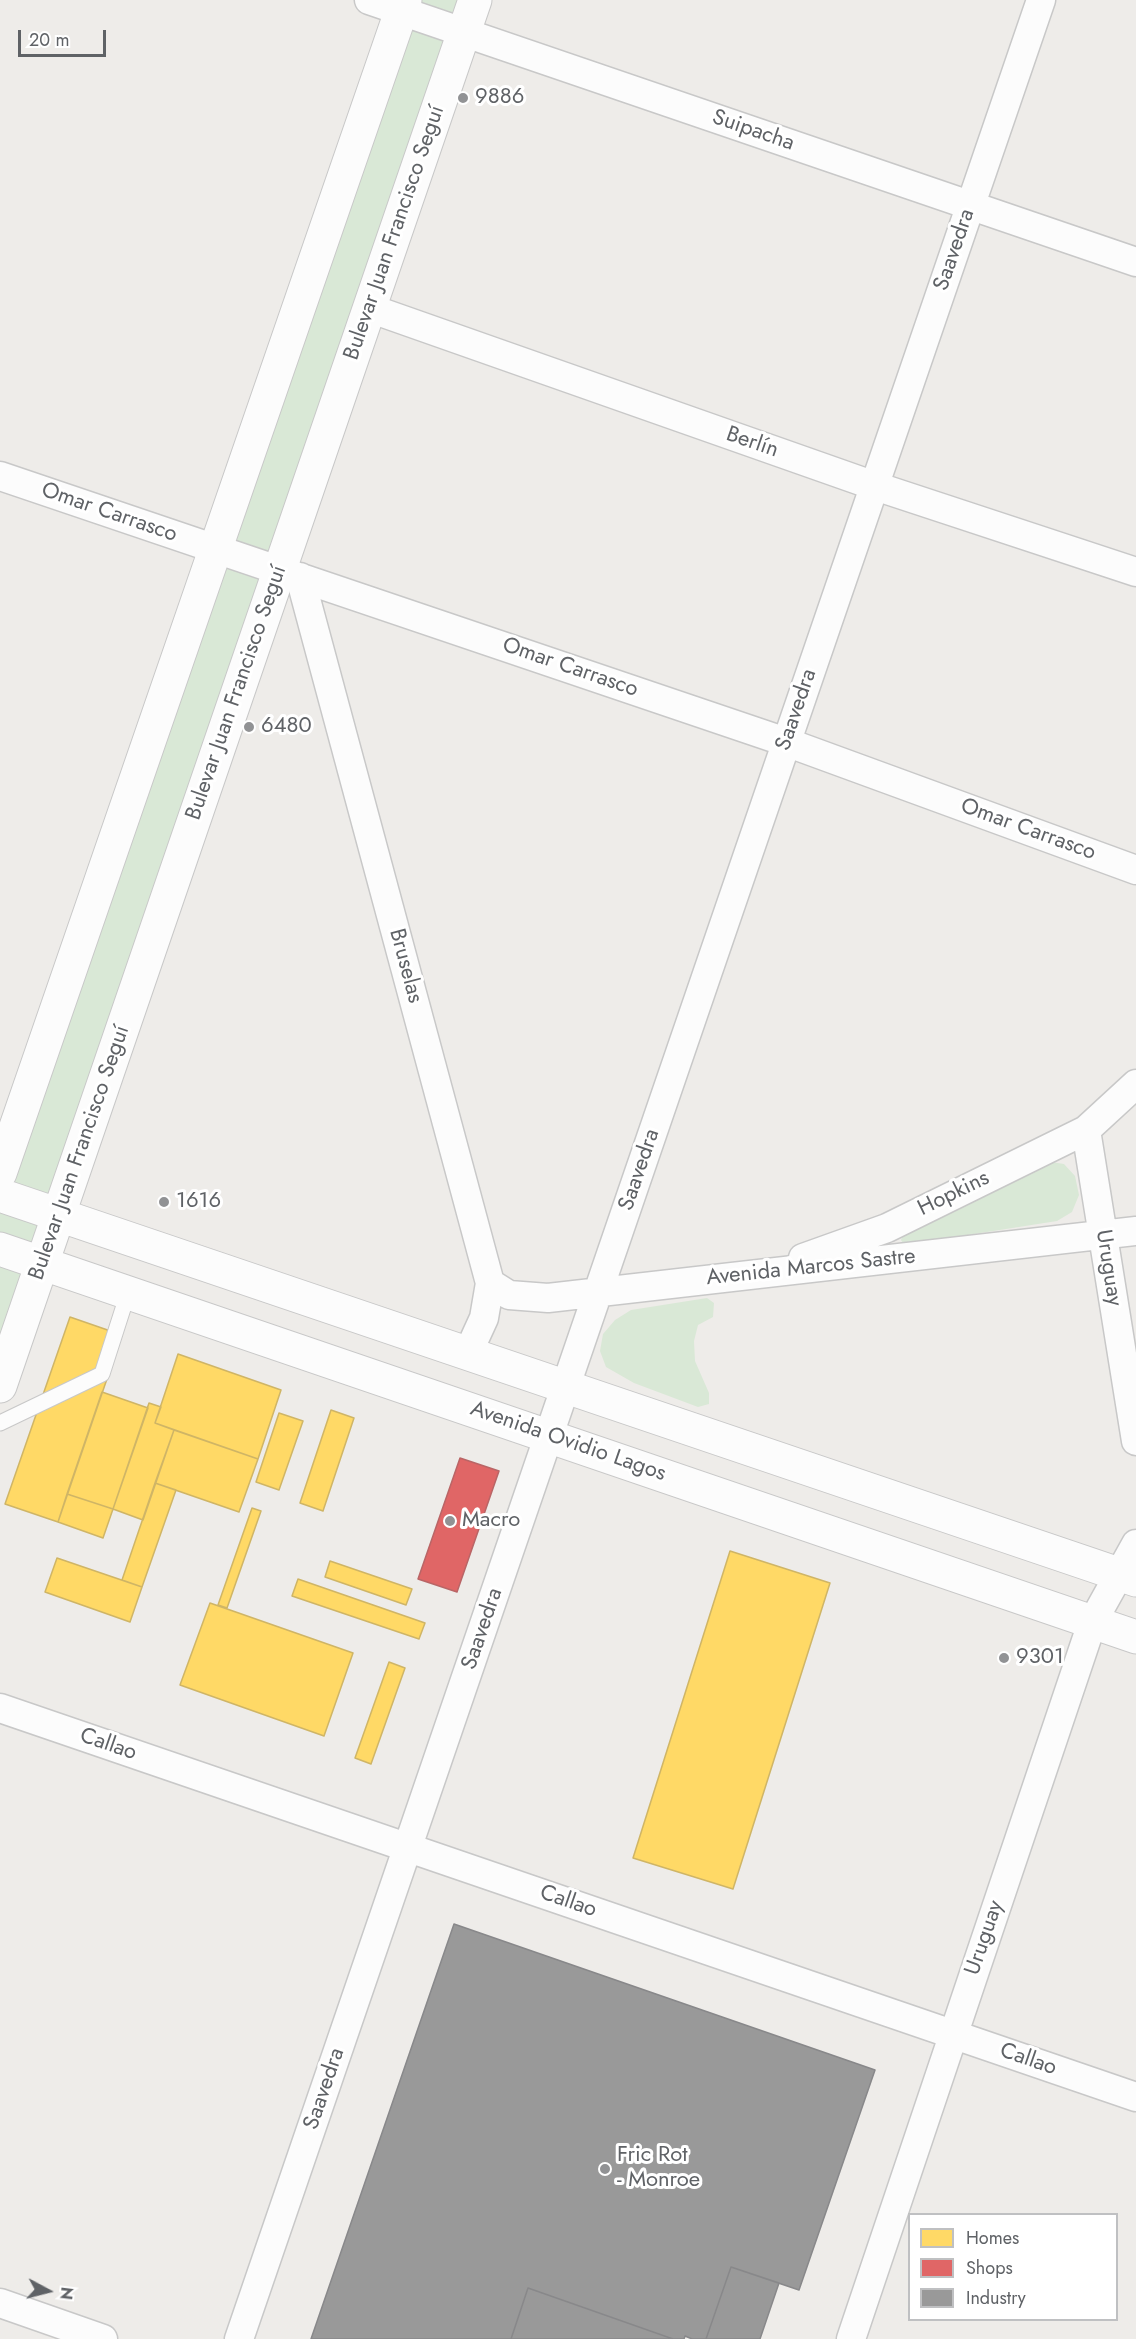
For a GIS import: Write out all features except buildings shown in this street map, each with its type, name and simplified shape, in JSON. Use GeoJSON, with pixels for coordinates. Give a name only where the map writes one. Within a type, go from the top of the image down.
{"type":"FeatureCollection","features":[{"type":"Feature","properties":{"kind":"main road","name":"Bulevar Juan Francisco Seguí"},"geometry":{"type":"LineString","coordinates":[[0,1386],[59,1215],[290,574],[369,308],[475,0]]}},
{"type":"Feature","properties":{"kind":"main road"},"geometry":{"type":"LineString","coordinates":[[0,1173],[403,5]]}},
{"type":"Feature","properties":{"kind":"main road"},"geometry":{"type":"LineString","coordinates":[[0,1195],[1127,1578]]}},
{"type":"Feature","properties":{"kind":"main road","name":"Avenida Ovidio Lagos"},"geometry":{"type":"LineString","coordinates":[[0,1250],[1136,1637]]}},
{"type":"Feature","properties":{"kind":"street","name":"Suipacha"},"geometry":{"type":"LineString","coordinates":[[369,0],[403,5],[464,32],[1136,262]]}},
{"type":"Feature","properties":{"kind":"street","name":"Saavedra"},"geometry":{"type":"LineString","coordinates":[[239,2339],[1041,0]]}},
{"type":"Feature","properties":{"kind":"street","name":"Berlín"},"geometry":{"type":"LineString","coordinates":[[369,308],[874,486],[1136,573]]}},
{"type":"Feature","properties":{"kind":"street","name":"Omar Carrasco"},"geometry":{"type":"LineString","coordinates":[[0,476],[786,742],[1136,870]]}},
{"type":"Feature","properties":{"kind":"street","name":"Bruselas"},"geometry":{"type":"LineString","coordinates":[[290,574],[490,1283],[484,1318],[468,1353]]}},
{"type":"Feature","properties":{"kind":"street","name":"Hopkins"},"geometry":{"type":"LineString","coordinates":[[755,1275],[887,1228],[1086,1130],[1136,1084]]}},
{"type":"Feature","properties":{"kind":"street","name":"Uruguay"},"geometry":{"type":"LineString","coordinates":[[1086,1130],[1136,1441]]}},
{"type":"Feature","properties":{"kind":"street","name":"Avenida Marcos Sastre"},"geometry":{"type":"LineString","coordinates":[[490,1283],[509,1295],[549,1298],[1136,1232]]}},
{"type":"Feature","properties":{"kind":"street","name":"Uruguay"},"geometry":{"type":"LineString","coordinates":[[851,2339],[1092,1623],[1127,1578],[1136,1544]]}},
{"type":"Feature","properties":{"kind":"street","name":"Callao"},"geometry":{"type":"LineString","coordinates":[[0,1708],[1136,2097]]}},
{"type":"Feature","properties":{"kind":"street"},"geometry":{"type":"LineString","coordinates":[[0,2303],[103,2339]]}},
{"type":"Feature","properties":{"kind":"lane"},"geometry":{"type":"LineString","coordinates":[[0,1423],[102,1374],[128,1293]]}},
{"type":"Feature","properties":{"kind":"green space"},"geometry":{"type":"Polygon","coordinates":[[[405,0],[475,0],[0,1386],[0,1173],[405,0]]]}},
{"type":"Feature","properties":{"kind":"green space"},"geometry":{"type":"Polygon","coordinates":[[[1051,1162],[1064,1164],[1075,1176],[1079,1195],[1072,1212],[1057,1221],[904,1245],[901,1240],[903,1235],[1051,1162]]]}},
{"type":"Feature","properties":{"kind":"green space"},"geometry":{"type":"Polygon","coordinates":[[[707,1298],[714,1303],[713,1317],[698,1325],[694,1341],[695,1361],[709,1393],[709,1404],[698,1407],[634,1383],[606,1367],[600,1351],[603,1334],[615,1320],[631,1310],[707,1298]]]}},
{"type":"Feature","properties":{"kind":"place","name":"9886"},"geometry":{"type":"Point","coordinates":[463,98]}},
{"type":"Feature","properties":{"kind":"place","name":"6480"},"geometry":{"type":"Point","coordinates":[249,727]}},
{"type":"Feature","properties":{"kind":"place","name":"1616"},"geometry":{"type":"Point","coordinates":[164,1202]}},
{"type":"Feature","properties":{"kind":"place","name":"Macro"},"geometry":{"type":"Point","coordinates":[450,1521]}},
{"type":"Feature","properties":{"kind":"place","name":"9301"},"geometry":{"type":"Point","coordinates":[1004,1658]}},
{"type":"Feature","properties":{"kind":"place","name":"Fric Rot - Monroe"},"geometry":{"type":"Point","coordinates":[605,2169]}}]}
